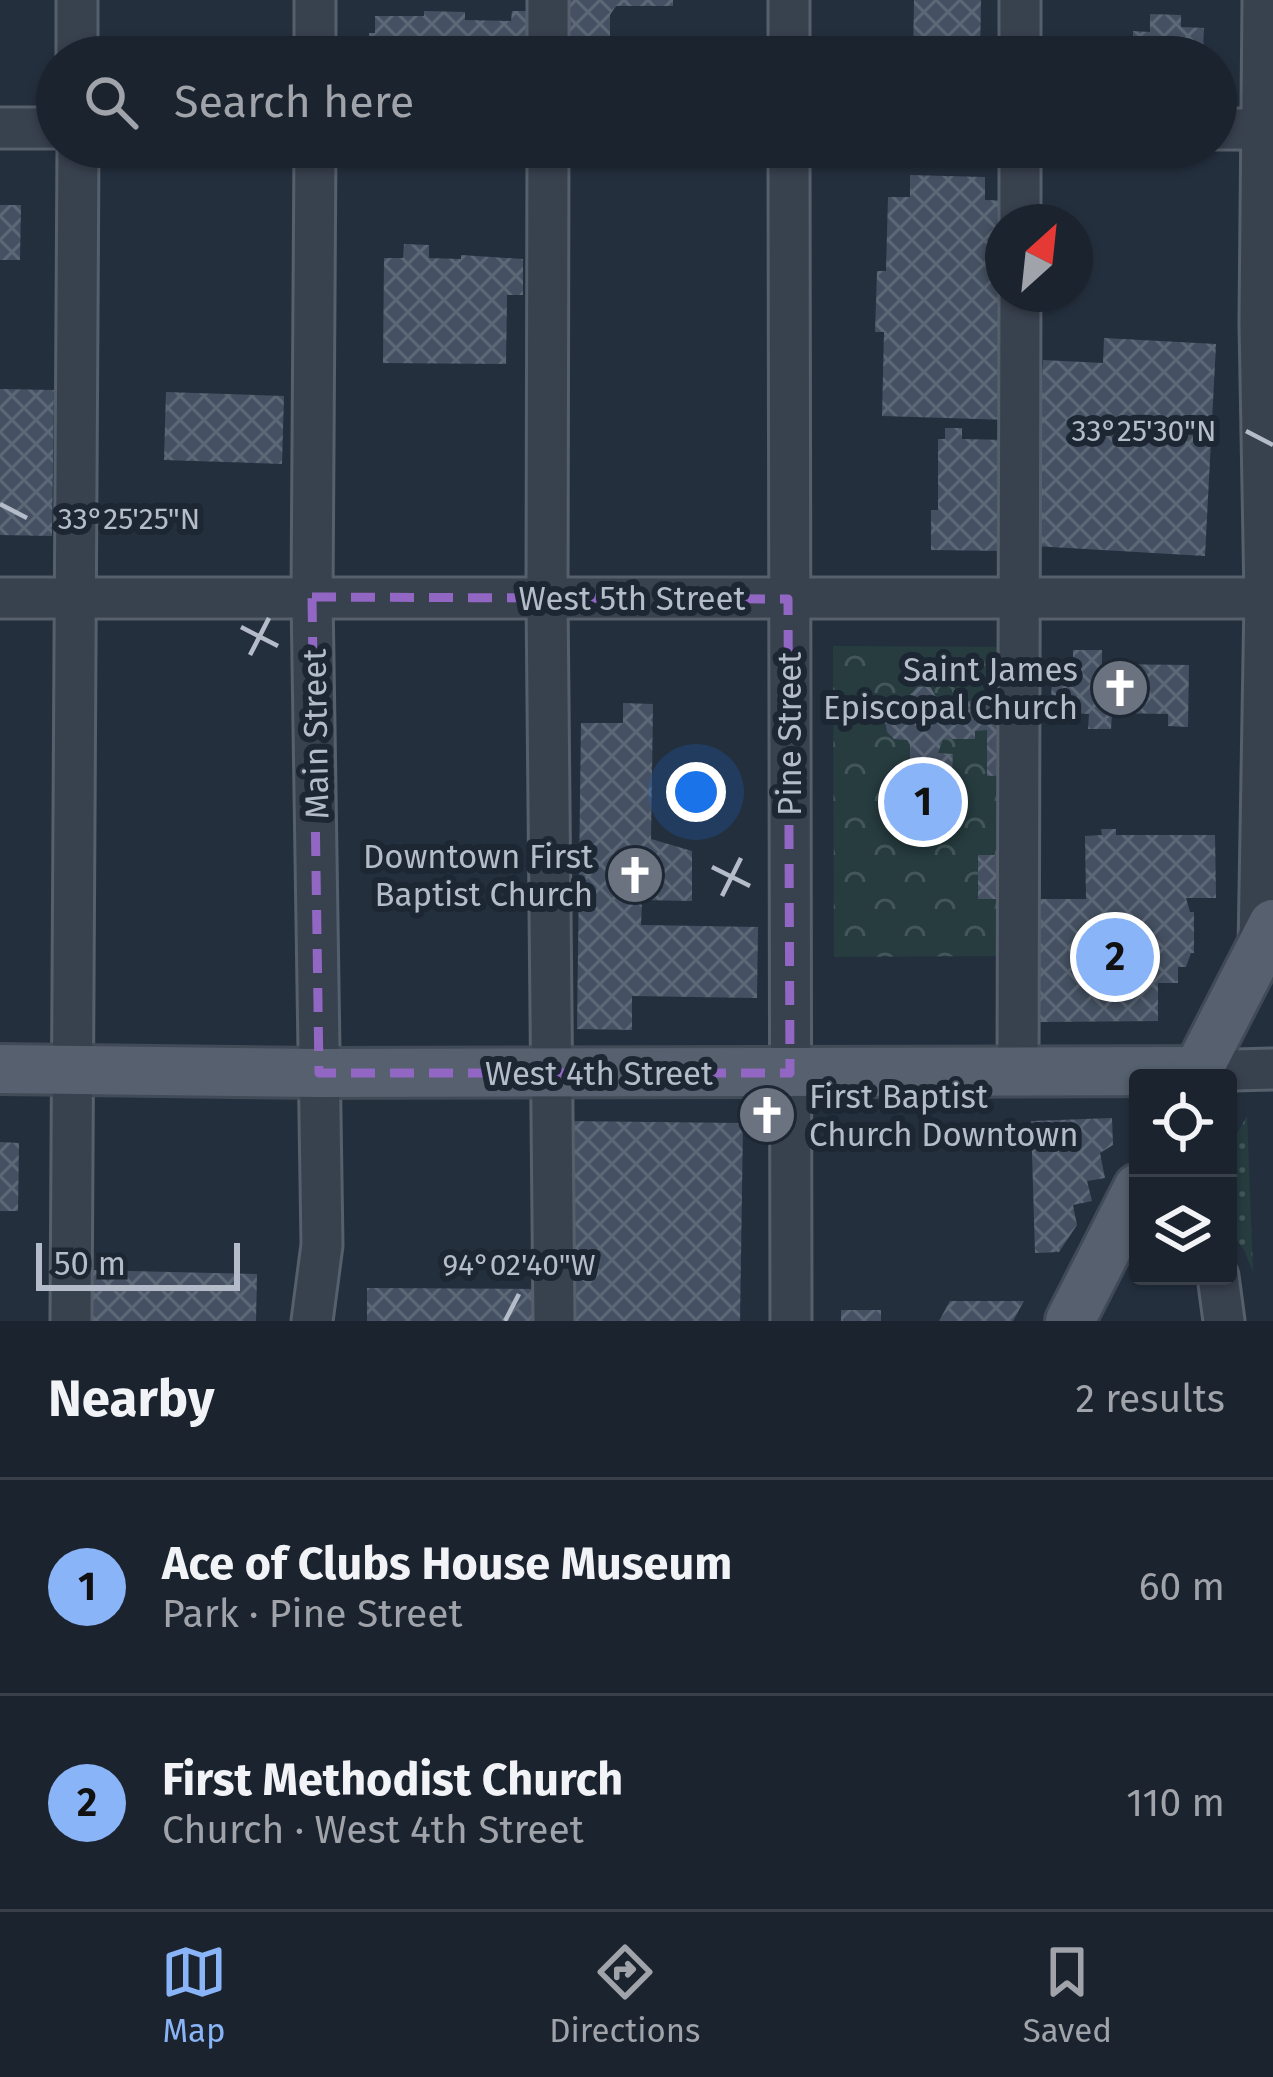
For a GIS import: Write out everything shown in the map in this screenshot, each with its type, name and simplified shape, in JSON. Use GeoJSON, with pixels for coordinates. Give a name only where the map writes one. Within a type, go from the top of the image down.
{"type":"FeatureCollection","features":[{"type":"Feature","properties":{"kind":"main road"},"geometry":{"type":"LineString","coordinates":[[1199,1069],[1266,937]]}},
{"type":"Feature","properties":{"kind":"main road","name":"West 4th Street"},"geometry":{"type":"LineString","coordinates":[[0,1069],[1129,1075]]}},
{"type":"Feature","properties":{"kind":"main road"},"geometry":{"type":"LineString","coordinates":[[1070,1321],[1129,1210]]}},
{"type":"Feature","properties":{"kind":"street"},"geometry":{"type":"LineString","coordinates":[[77,0],[77,36]]}},
{"type":"Feature","properties":{"kind":"street"},"geometry":{"type":"LineString","coordinates":[[315,0],[316,36]]}},
{"type":"Feature","properties":{"kind":"street"},"geometry":{"type":"LineString","coordinates":[[548,0],[548,36]]}},
{"type":"Feature","properties":{"kind":"street"},"geometry":{"type":"LineString","coordinates":[[789,0],[789,36]]}},
{"type":"Feature","properties":{"kind":"street"},"geometry":{"type":"LineString","coordinates":[[1020,0],[1020,36]]}},
{"type":"Feature","properties":{"kind":"street"},"geometry":{"type":"LineString","coordinates":[[1263,0],[1268,129],[1260,323],[1266,937]]}},
{"type":"Feature","properties":{"kind":"street"},"geometry":{"type":"LineString","coordinates":[[0,128],[36,128]]}},
{"type":"Feature","properties":{"kind":"street"},"geometry":{"type":"LineString","coordinates":[[1237,129],[1268,129]]}},
{"type":"Feature","properties":{"kind":"street"},"geometry":{"type":"LineString","coordinates":[[71,1321],[78,168]]}},
{"type":"Feature","properties":{"kind":"street","name":"Main Street"},"geometry":{"type":"LineString","coordinates":[[312,1321],[322,1245],[313,597],[315,168]]}},
{"type":"Feature","properties":{"kind":"street"},"geometry":{"type":"LineString","coordinates":[[548,168],[554,1321]]}},
{"type":"Feature","properties":{"kind":"street","name":"Pine Street"},"geometry":{"type":"LineString","coordinates":[[789,168],[790,1321]]}},
{"type":"Feature","properties":{"kind":"street"},"geometry":{"type":"LineString","coordinates":[[1020,168],[1020,204]]}},
{"type":"Feature","properties":{"kind":"street"},"geometry":{"type":"LineString","coordinates":[[1018,1074],[1019,312]]}},
{"type":"Feature","properties":{"kind":"street","name":"West 5th Street"},"geometry":{"type":"LineString","coordinates":[[0,598],[1264,598]]}},
{"type":"Feature","properties":{"kind":"street"},"geometry":{"type":"LineString","coordinates":[[1237,1072],[1273,1069]]}},
{"type":"Feature","properties":{"kind":"street"},"geometry":{"type":"LineString","coordinates":[[1219,1285],[1224,1321]]}},
{"type":"Feature","properties":{"kind":"highlighted area"},"geometry":{"type":"Polygon","coordinates":[[[312,597],[788,599],[790,1073],[319,1073],[312,597]]]}},
{"type":"Feature","properties":{"kind":"green space"},"geometry":{"type":"Polygon","coordinates":[[[833,646],[1014,647],[1012,956],[834,957],[833,646]]]}},
{"type":"Feature","properties":{"kind":"green space"},"geometry":{"type":"Polygon","coordinates":[[[1247,1116],[1253,1272],[1237,1241],[1237,1134],[1247,1116]]]}},
{"type":"Feature","properties":{"kind":"building"},"geometry":{"type":"Polygon","coordinates":[[[564,0],[673,0],[673,6],[616,6],[610,15],[610,36],[564,36],[564,0]]]}},
{"type":"Feature","properties":{"kind":"building"},"geometry":{"type":"Polygon","coordinates":[[[914,0],[981,0],[980,36],[913,36],[914,0]]]}},
{"type":"Feature","properties":{"kind":"building"},"geometry":{"type":"Polygon","coordinates":[[[424,11],[465,12],[465,20],[511,21],[512,11],[541,11],[540,36],[369,36],[375,33],[375,16],[424,16],[424,11]]]}},
{"type":"Feature","properties":{"kind":"building"},"geometry":{"type":"Polygon","coordinates":[[[1150,14],[1181,15],[1181,27],[1204,28],[1204,36],[1133,36],[1133,31],[1150,32],[1150,14]]]}},
{"type":"Feature","properties":{"kind":"building"},"geometry":{"type":"Polygon","coordinates":[[[910,175],[985,177],[985,200],[1016,201],[985,204],[985,312],[1006,312],[1010,420],[882,416],[884,332],[875,332],[877,271],[886,271],[888,197],[910,197],[910,175]]]}},
{"type":"Feature","properties":{"kind":"building"},"geometry":{"type":"Polygon","coordinates":[[[0,205],[21,205],[20,260],[0,260],[0,205]]]}},
{"type":"Feature","properties":{"kind":"building"},"geometry":{"type":"Polygon","coordinates":[[[404,244],[429,245],[429,258],[523,259],[523,295],[507,295],[506,364],[383,363],[384,258],[403,258],[404,244]]]}},
{"type":"Feature","properties":{"kind":"building"},"geometry":{"type":"Polygon","coordinates":[[[1104,338],[1216,344],[1205,556],[1034,546],[1043,360],[1103,363],[1104,338]]]}},
{"type":"Feature","properties":{"kind":"building"},"geometry":{"type":"Polygon","coordinates":[[[0,389],[54,390],[52,536],[0,535],[0,389]]]}},
{"type":"Feature","properties":{"kind":"building"},"geometry":{"type":"Polygon","coordinates":[[[166,392],[284,396],[282,464],[164,460],[166,392]]]}},
{"type":"Feature","properties":{"kind":"building"},"geometry":{"type":"Polygon","coordinates":[[[945,428],[962,428],[962,439],[1005,440],[1005,551],[931,550],[931,510],[938,510],[938,439],[945,439],[945,428]]]}},
{"type":"Feature","properties":{"kind":"building","name":"Saint James Episcopal Church"},"geometry":{"type":"Polygon","coordinates":[[[1073,650],[1102,650],[1102,664],[1189,665],[1188,727],[1168,726],[1168,714],[1112,713],[1111,729],[1088,729],[1089,714],[1072,713],[1072,704],[1051,704],[1052,672],[1073,672],[1073,650]]]}},
{"type":"Feature","properties":{"kind":"building"},"geometry":{"type":"Polygon","coordinates":[[[930,686],[943,710],[968,710],[968,701],[998,701],[998,714],[1013,714],[1013,775],[987,776],[987,730],[975,731],[975,739],[943,739],[938,753],[953,754],[952,771],[910,770],[910,745],[907,740],[894,739],[885,721],[893,711],[904,712],[910,706],[910,695],[917,687],[930,686]]]}},
{"type":"Feature","properties":{"kind":"building","name":"Downtown First Baptist Church"},"geometry":{"type":"Polygon","coordinates":[[[623,703],[653,704],[651,839],[692,851],[692,901],[642,900],[641,925],[758,927],[757,998],[632,996],[632,1030],[577,1029],[581,723],[623,723],[623,703]]]}},
{"type":"Feature","properties":{"kind":"building"},"geometry":{"type":"Polygon","coordinates":[[[1101,829],[1116,829],[1116,835],[1215,835],[1216,898],[1186,898],[1194,912],[1194,953],[1186,967],[1178,967],[1178,983],[1158,983],[1158,1021],[1039,1022],[1038,899],[1086,899],[1085,836],[1102,835],[1101,829]]]}},
{"type":"Feature","properties":{"kind":"building"},"geometry":{"type":"Polygon","coordinates":[[[978,855],[1004,855],[1005,899],[978,899],[978,855]]]}},
{"type":"Feature","properties":{"kind":"building"},"geometry":{"type":"Polygon","coordinates":[[[1112,1118],[1113,1145],[1100,1153],[1105,1178],[1087,1181],[1092,1201],[1073,1205],[1077,1225],[1059,1252],[1035,1253],[1031,1121],[1112,1118]]]}},
{"type":"Feature","properties":{"kind":"building"},"geometry":{"type":"Polygon","coordinates":[[[565,1121],[743,1123],[740,1321],[564,1321],[565,1121]]]}},
{"type":"Feature","properties":{"kind":"building"},"geometry":{"type":"Polygon","coordinates":[[[0,1142],[19,1143],[18,1211],[0,1211],[0,1142]]]}},
{"type":"Feature","properties":{"kind":"building"},"geometry":{"type":"Polygon","coordinates":[[[88,1270],[257,1274],[256,1321],[87,1321],[88,1270]]]}},
{"type":"Feature","properties":{"kind":"building"},"geometry":{"type":"Polygon","coordinates":[[[367,1288],[542,1289],[542,1321],[367,1321],[367,1288]]]}},
{"type":"Feature","properties":{"kind":"building"},"geometry":{"type":"Polygon","coordinates":[[[950,1301],[1024,1301],[1013,1321],[939,1321],[950,1301]]]}},
{"type":"Feature","properties":{"kind":"building"},"geometry":{"type":"Polygon","coordinates":[[[841,1310],[881,1310],[881,1321],[841,1321],[841,1310]]]}},
{"type":"Feature","properties":{"kind":"place","name":"Saint James Episcopal Church"},"geometry":{"type":"Point","coordinates":[1120,688]}},
{"type":"Feature","properties":{"kind":"place","name":"Ace of Clubs House Museum"},"geometry":{"type":"Point","coordinates":[923,802]}},
{"type":"Feature","properties":{"kind":"place","name":"Downtown First Baptist Church"},"geometry":{"type":"Point","coordinates":[635,875]}},
{"type":"Feature","properties":{"kind":"place","name":"First Methodist Church"},"geometry":{"type":"Point","coordinates":[1115,957]}},
{"type":"Feature","properties":{"kind":"place","name":"First Baptist Church Downtown"},"geometry":{"type":"Point","coordinates":[767,1115]}}]}
